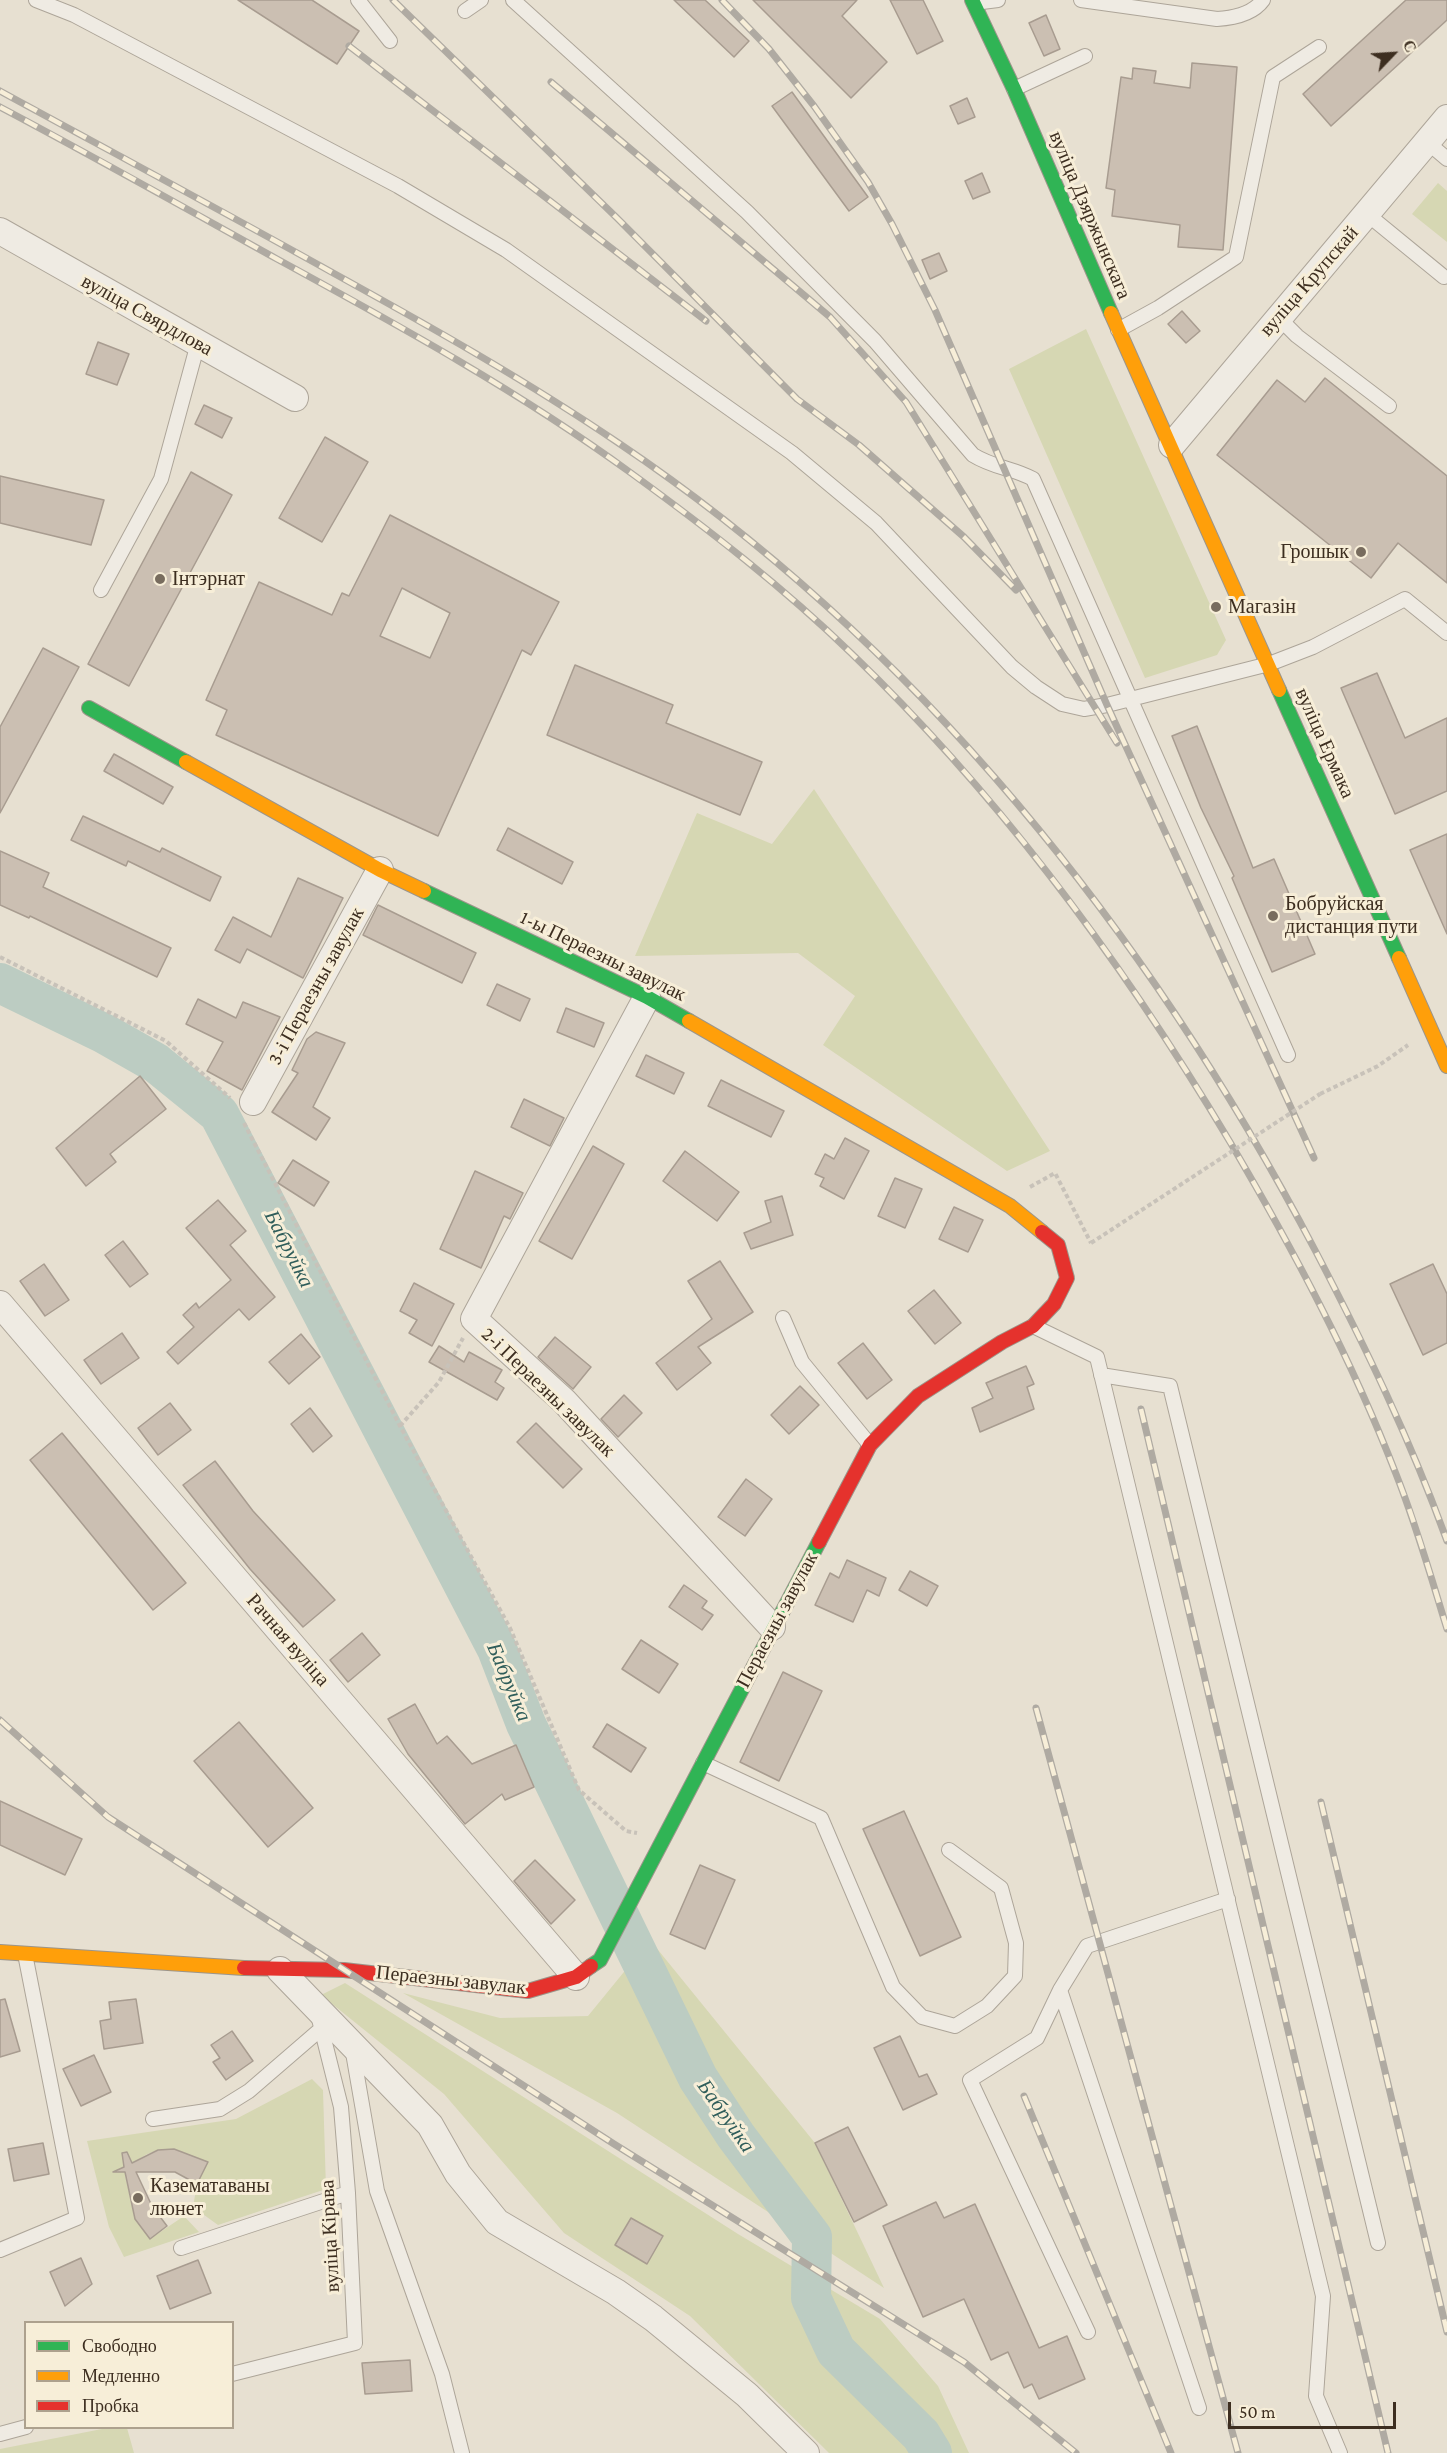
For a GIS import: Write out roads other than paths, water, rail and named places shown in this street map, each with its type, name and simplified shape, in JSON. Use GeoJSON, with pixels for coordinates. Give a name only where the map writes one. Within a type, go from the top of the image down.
{"type":"FeatureCollection","features":[{"type":"Feature","properties":{"kind":"street","name":"вуліца Дзяржынскага"},"geometry":{"type":"LineString","coordinates":[[973,2],[1014,89],[1118,330],[1172,445]]}},
{"type":"Feature","properties":{"kind":"street","name":"вуліца Крупскай"},"geometry":{"type":"LineString","coordinates":[[1172,445],[1447,118]]}},
{"type":"Feature","properties":{"kind":"street","name":"вуліца Свярдлова"},"geometry":{"type":"LineString","coordinates":[[0,231],[295,398]]}},
{"type":"Feature","properties":{"kind":"street","name":"вуліца Ермака"},"geometry":{"type":"LineString","coordinates":[[1172,445],[1446,1060]]}},
{"type":"Feature","properties":{"kind":"street","name":"1-ы Пераезны завулак"},"geometry":{"type":"LineString","coordinates":[[89,708],[380,870],[647,997],[1010,1206],[1058,1245],[1067,1278]]}},
{"type":"Feature","properties":{"kind":"street","name":"3-і Пераезны завулак"},"geometry":{"type":"LineString","coordinates":[[253,1102],[380,870]]}},
{"type":"Feature","properties":{"kind":"street","name":"2-і Пераезны завулак"},"geometry":{"type":"LineString","coordinates":[[647,997],[474,1319],[564,1401],[772,1628]]}},
{"type":"Feature","properties":{"kind":"street","name":"Пераезны завулак"},"geometry":{"type":"LineString","coordinates":[[280,1970],[344,1970],[528,1991],[576,1977],[600,1960],[772,1628],[870,1445],[918,1396],[1002,1342],[1033,1326],[1054,1304],[1067,1278]]}},
{"type":"Feature","properties":{"kind":"street","name":"Рачная вуліца"},"geometry":{"type":"LineString","coordinates":[[0,1304],[576,1977]]}},
{"type":"Feature","properties":{"kind":"street"},"geometry":{"type":"LineString","coordinates":[[0,1946],[12,1952],[280,1970],[318,2016],[351,2042],[430,2125],[458,2174],[498,2222],[616,2292],[653,2318],[747,2395],[806,2453]]}},
{"type":"Feature","properties":{"kind":"lane"},"geometry":{"type":"LineString","coordinates":[[36,0],[84,21],[398,186],[506,250],[801,460],[876,523],[1012,667],[1036,687],[1062,704],[1084,709],[1130,701],[1269,664],[1313,647],[1405,599],[1447,633]]}},
{"type":"Feature","properties":{"kind":"lane"},"geometry":{"type":"LineString","coordinates":[[358,0],[390,41]]}},
{"type":"Feature","properties":{"kind":"lane"},"geometry":{"type":"LineString","coordinates":[[465,11],[481,0]]}},
{"type":"Feature","properties":{"kind":"lane"},"geometry":{"type":"LineString","coordinates":[[513,0],[747,212],[875,341],[973,455],[990,465],[1020,471],[1033,479],[1288,1055]]}},
{"type":"Feature","properties":{"kind":"lane"},"geometry":{"type":"LineString","coordinates":[[973,2],[998,0]]}},
{"type":"Feature","properties":{"kind":"lane"},"geometry":{"type":"LineString","coordinates":[[1081,0],[1217,19],[1233,18],[1255,8],[1263,0]]}},
{"type":"Feature","properties":{"kind":"lane"},"geometry":{"type":"LineString","coordinates":[[1118,330],[1158,308],[1236,257],[1273,77],[1319,47]]}},
{"type":"Feature","properties":{"kind":"lane"},"geometry":{"type":"LineString","coordinates":[[1014,89],[1085,56]]}},
{"type":"Feature","properties":{"kind":"lane"},"geometry":{"type":"LineString","coordinates":[[1428,142],[1447,159]]}},
{"type":"Feature","properties":{"kind":"lane"},"geometry":{"type":"LineString","coordinates":[[1367,214],[1444,277]]}},
{"type":"Feature","properties":{"kind":"lane"},"geometry":{"type":"LineString","coordinates":[[1278,317],[1297,336],[1389,406]]}},
{"type":"Feature","properties":{"kind":"lane"},"geometry":{"type":"LineString","coordinates":[[101,590],[161,479],[198,343]]}},
{"type":"Feature","properties":{"kind":"lane"},"geometry":{"type":"LineString","coordinates":[[783,1318],[802,1362],[870,1445]]}},
{"type":"Feature","properties":{"kind":"lane"},"geometry":{"type":"LineString","coordinates":[[1033,1326],[1097,1357],[1323,2296],[1316,2396],[1340,2453]]}},
{"type":"Feature","properties":{"kind":"lane"},"geometry":{"type":"LineString","coordinates":[[1101,1375],[1170,1386],[1378,2243]]}},
{"type":"Feature","properties":{"kind":"lane"},"geometry":{"type":"LineString","coordinates":[[702,1763],[821,1818],[893,1987],[922,2017],[955,2026],[987,2006],[1015,1976],[1016,1943],[1001,1888],[949,1850]]}},
{"type":"Feature","properties":{"kind":"lane"},"geometry":{"type":"LineString","coordinates":[[1088,2332],[970,2080],[1037,2037],[1060,1990],[1087,1946],[1228,1899]]}},
{"type":"Feature","properties":{"kind":"lane"},"geometry":{"type":"LineString","coordinates":[[0,2250],[77,2218],[12,1952]]}},
{"type":"Feature","properties":{"kind":"lane"},"geometry":{"type":"LineString","coordinates":[[1060,1990],[1199,2408]]}},
{"type":"Feature","properties":{"kind":"lane"},"geometry":{"type":"LineString","coordinates":[[153,2119],[220,2109],[249,2091],[318,2016]]}},
{"type":"Feature","properties":{"kind":"lane","name":"вуліца Кірава"},"geometry":{"type":"LineString","coordinates":[[234,2373],[355,2343],[348,2193],[341,2107],[318,2016]]}},
{"type":"Feature","properties":{"kind":"lane"},"geometry":{"type":"LineString","coordinates":[[351,2042],[377,2191],[442,2374],[462,2453]]}},
{"type":"Feature","properties":{"kind":"lane"},"geometry":{"type":"LineString","coordinates":[[181,2248],[348,2193]]}},
{"type":"Feature","properties":{"kind":"lane"},"geometry":{"type":"LineString","coordinates":[[0,2434],[24,2428]]}},
{"type":"Feature","properties":{"kind":"waterway","name":"Бабруйка"},"geometry":{"type":"LineString","coordinates":[[0,983],[105,1034],[156,1063],[219,1114],[497,1649],[526,1724],[698,2078],[736,2136],[812,2237],[811,2298],[836,2351],[921,2435],[932,2453]]}},
{"type":"Feature","properties":{"kind":"railway"},"geometry":{"type":"LineString","coordinates":[[393,0],[617,218],[797,399],[859,445],[964,537],[1016,590]]}},
{"type":"Feature","properties":{"kind":"railway"},"geometry":{"type":"LineString","coordinates":[[722,0],[769,49],[814,106],[868,182],[892,224],[935,310],[1107,705],[1314,1158]]}},
{"type":"Feature","properties":{"kind":"railway"},"geometry":{"type":"LineString","coordinates":[[349,46],[706,321]]}},
{"type":"Feature","properties":{"kind":"railway"},"geometry":{"type":"LineString","coordinates":[[551,82],[830,317],[906,402],[1117,743]]}},
{"type":"Feature","properties":{"kind":"railway"},"geometry":{"type":"LineString","coordinates":[[0,91],[407,314],[583,419],[727,522],[830,609],[926,703],[1017,803],[1101,909],[1179,1019],[1250,1134],[1316,1252],[1403,1430],[1447,1541]]}},
{"type":"Feature","properties":{"kind":"railway"},"geometry":{"type":"LineString","coordinates":[[0,107],[458,360],[589,443],[744,559],[799,605],[906,708],[959,765],[1057,885],[1147,1011],[1230,1142],[1298,1263],[1360,1388],[1403,1493],[1447,1629]]}},
{"type":"Feature","properties":{"kind":"railway"},"geometry":{"type":"LineString","coordinates":[[1141,1409],[1388,2453]]}},
{"type":"Feature","properties":{"kind":"railway"},"geometry":{"type":"LineString","coordinates":[[1036,1708],[1238,2453]]}},
{"type":"Feature","properties":{"kind":"railway"},"geometry":{"type":"LineString","coordinates":[[0,1720],[108,1817],[614,2144],[964,2362],[1076,2453]]}},
{"type":"Feature","properties":{"kind":"railway"},"geometry":{"type":"LineString","coordinates":[[1321,1802],[1447,2332]]}},
{"type":"Feature","properties":{"kind":"railway"},"geometry":{"type":"LineString","coordinates":[[1024,2096],[1171,2453]]}},
{"type":"Feature","properties":{"kind":"place","name":"Грошык"},"geometry":{"type":"Point","coordinates":[1361,552]}},
{"type":"Feature","properties":{"kind":"place","name":"Інтэрнат"},"geometry":{"type":"Point","coordinates":[160,579]}},
{"type":"Feature","properties":{"kind":"place","name":"Магазін"},"geometry":{"type":"Point","coordinates":[1216,607]}},
{"type":"Feature","properties":{"kind":"place","name":"Бобруйская дистанция пути"},"geometry":{"type":"Point","coordinates":[1273,916]}},
{"type":"Feature","properties":{"kind":"place","name":"Казематаваны люнет"},"geometry":{"type":"Point","coordinates":[138,2198]}}]}
